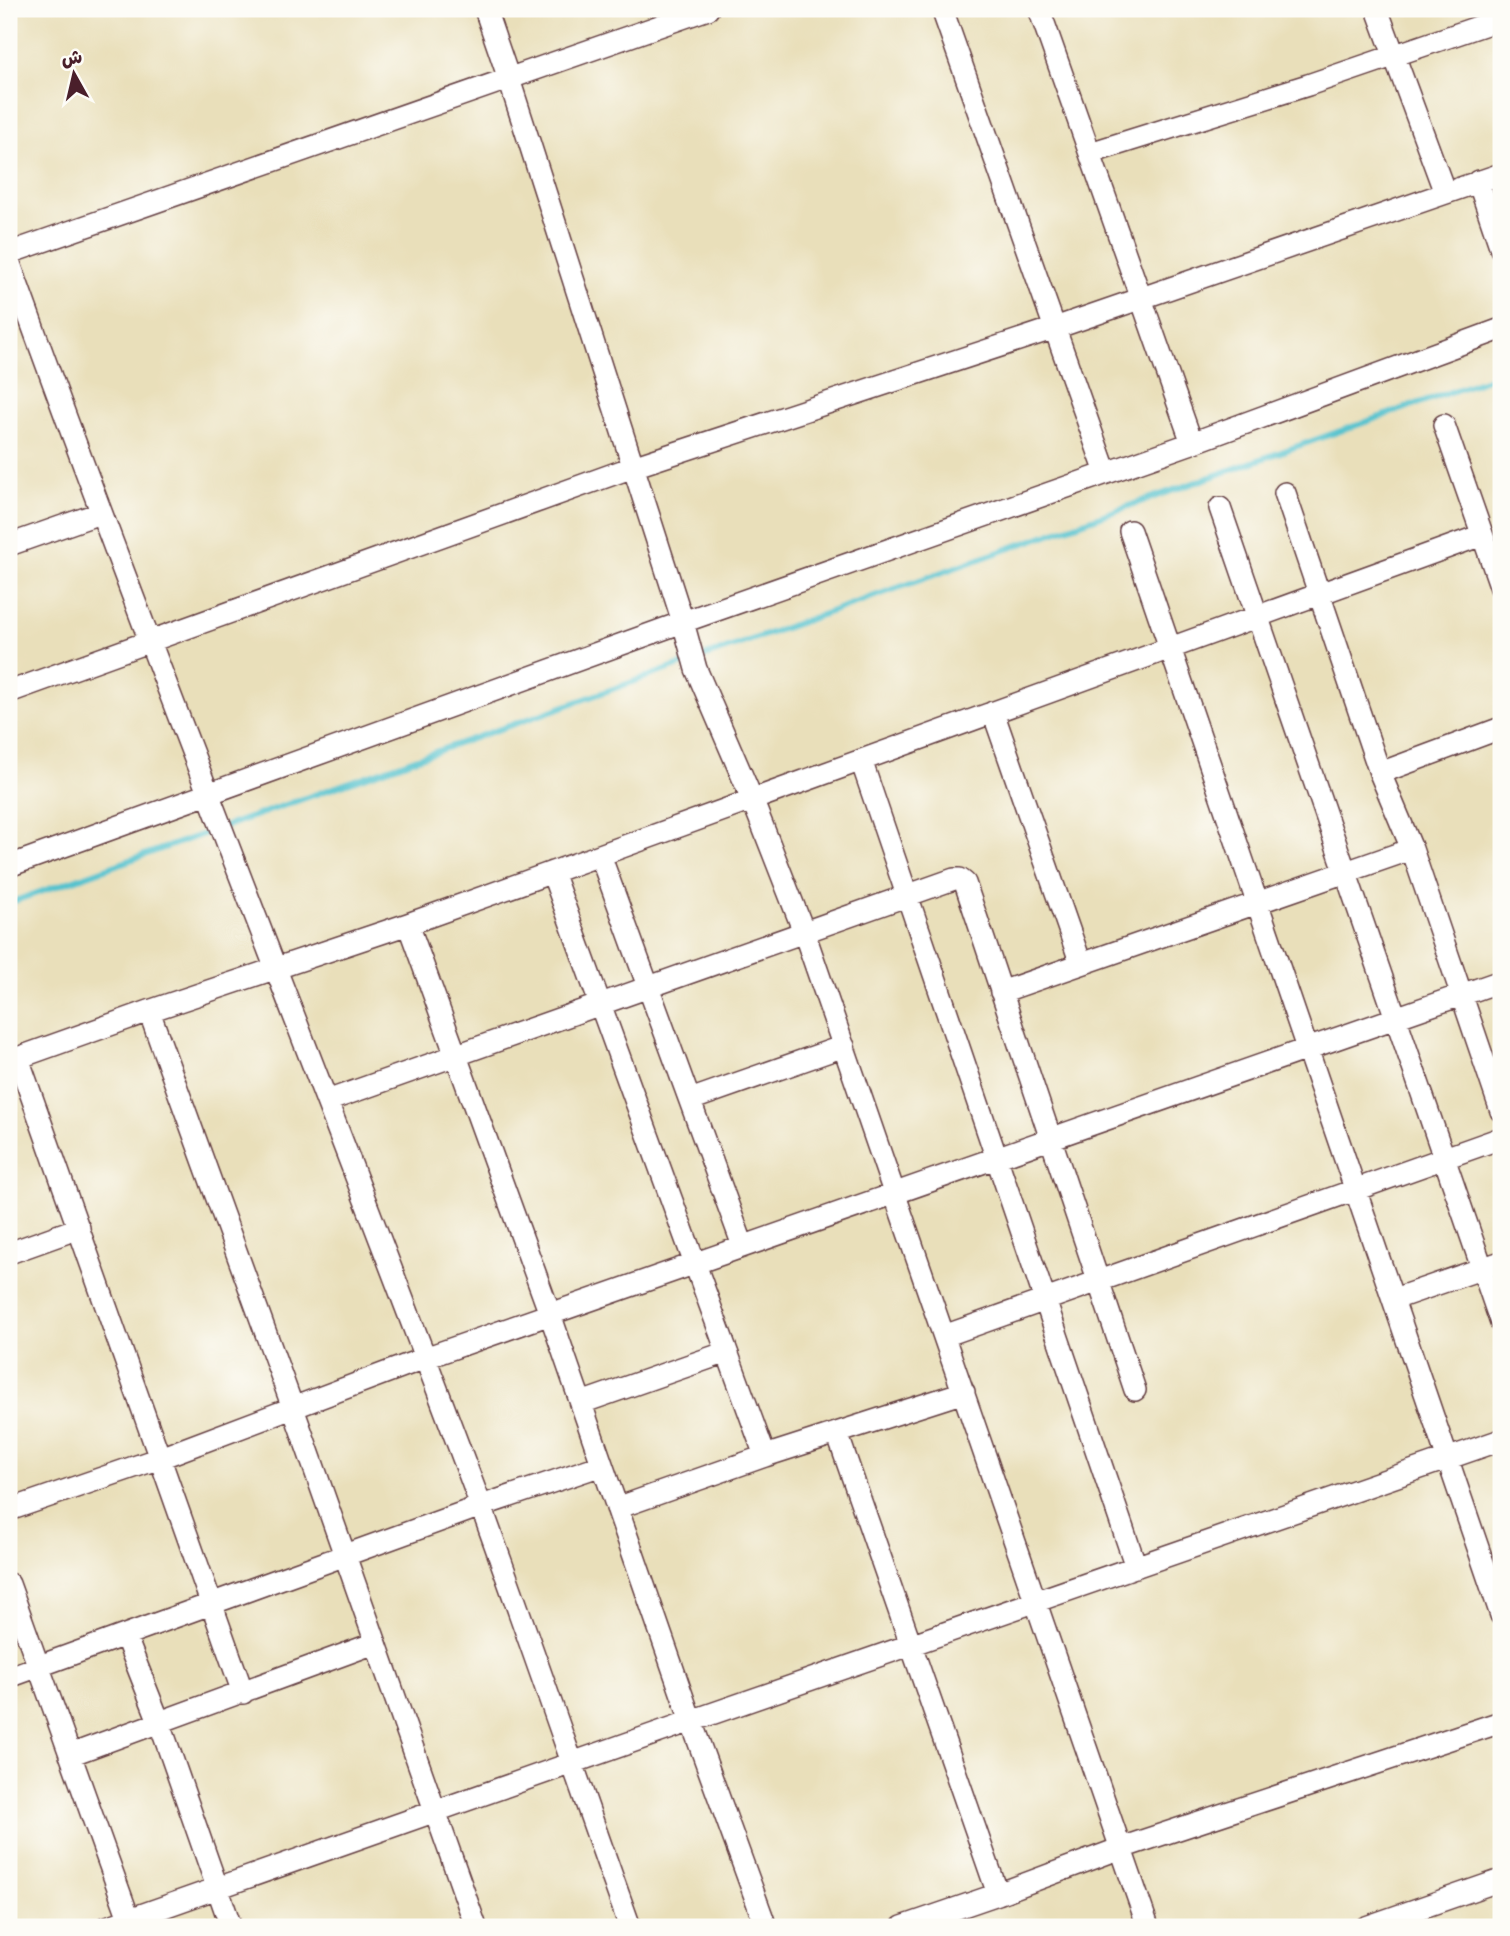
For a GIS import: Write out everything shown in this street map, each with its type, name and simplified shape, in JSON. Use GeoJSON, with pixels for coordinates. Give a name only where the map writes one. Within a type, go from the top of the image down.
{"type":"FeatureCollection","features":[{"type":"Feature","properties":{"kind":"street"},"geometry":{"type":"LineString","coordinates":[[485,9],[684,622],[698,676],[752,799],[804,932],[1148,1927]]}},
{"type":"Feature","properties":{"kind":"street"},"geometry":{"type":"LineString","coordinates":[[9,253],[708,9]]}},
{"type":"Feature","properties":{"kind":"street"},"geometry":{"type":"LineString","coordinates":[[942,9],[1105,473]]}},
{"type":"Feature","properties":{"kind":"street"},"geometry":{"type":"LineString","coordinates":[[1039,9],[1192,443]]}},
{"type":"Feature","properties":{"kind":"street"},"geometry":{"type":"LineString","coordinates":[[1377,9],[1445,193]]}},
{"type":"Feature","properties":{"kind":"street"},"geometry":{"type":"LineString","coordinates":[[1090,153],[1394,57],[1501,19]]}},
{"type":"Feature","properties":{"kind":"street"},"geometry":{"type":"LineString","coordinates":[[9,692],[633,467],[1055,328],[1501,174]]}},
{"type":"Feature","properties":{"kind":"street"},"geometry":{"type":"LineString","coordinates":[[1478,181],[1501,249]]}},
{"type":"Feature","properties":{"kind":"street"},"geometry":{"type":"LineString","coordinates":[[9,261],[100,513],[481,1506],[630,1927]]}},
{"type":"Feature","properties":{"kind":"street"},"geometry":{"type":"LineString","coordinates":[[9,866],[684,622],[1192,443],[1501,329]]}},
{"type":"Feature","properties":{"kind":"street"},"geometry":{"type":"LineString","coordinates":[[1444,425],[1501,588]]}},
{"type":"Feature","properties":{"kind":"street"},"geometry":{"type":"LineString","coordinates":[[1285,493],[1380,773],[1412,849],[1501,1111]]}},
{"type":"Feature","properties":{"kind":"street"},"geometry":{"type":"LineString","coordinates":[[1220,508],[1444,1158],[1492,1265],[1501,1323]]}},
{"type":"Feature","properties":{"kind":"street"},"geometry":{"type":"LineString","coordinates":[[9,545],[100,513]]}},
{"type":"Feature","properties":{"kind":"street"},"geometry":{"type":"LineString","coordinates":[[1130,530],[1501,1615]]}},
{"type":"Feature","properties":{"kind":"street"},"geometry":{"type":"LineString","coordinates":[[243,1693],[79,1228],[13,1059],[408,924],[1482,535]]}},
{"type":"Feature","properties":{"kind":"street"},"geometry":{"type":"LineString","coordinates":[[993,712],[1081,964]]}},
{"type":"Feature","properties":{"kind":"street"},"geometry":{"type":"LineString","coordinates":[[1380,773],[1501,728]]}},
{"type":"Feature","properties":{"kind":"street"},"geometry":{"type":"LineString","coordinates":[[861,760],[1136,1567]]}},
{"type":"Feature","properties":{"kind":"street"},"geometry":{"type":"LineString","coordinates":[[1002,992],[1412,849]]}},
{"type":"Feature","properties":{"kind":"street"},"geometry":{"type":"LineString","coordinates":[[600,855],[743,1245]]}},
{"type":"Feature","properties":{"kind":"street"},"geometry":{"type":"LineString","coordinates":[[552,872],[765,1456]]}},
{"type":"Feature","properties":{"kind":"street"},"geometry":{"type":"LineString","coordinates":[[327,1101],[907,895],[960,879],[965,883],[1135,1390]]}},
{"type":"Feature","properties":{"kind":"street"},"geometry":{"type":"LineString","coordinates":[[408,924],[550,1314],[691,1721],[766,1927]]}},
{"type":"Feature","properties":{"kind":"street"},"geometry":{"type":"LineString","coordinates":[[9,1510],[160,1458],[425,1358],[743,1245],[1501,981]]}},
{"type":"Feature","properties":{"kind":"street"},"geometry":{"type":"LineString","coordinates":[[149,1011],[293,1408],[476,1927]]}},
{"type":"Feature","properties":{"kind":"street"},"geometry":{"type":"LineString","coordinates":[[690,1100],[844,1046]]}},
{"type":"Feature","properties":{"kind":"street"},"geometry":{"type":"LineString","coordinates":[[944,1336],[1501,1138]]}},
{"type":"Feature","properties":{"kind":"street"},"geometry":{"type":"LineString","coordinates":[[9,1252],[79,1228]]}},
{"type":"Feature","properties":{"kind":"street"},"geometry":{"type":"LineString","coordinates":[[1394,1299],[1492,1265]]}},
{"type":"Feature","properties":{"kind":"street"},"geometry":{"type":"LineString","coordinates":[[581,1404],[727,1352]]}},
{"type":"Feature","properties":{"kind":"street"},"geometry":{"type":"LineString","coordinates":[[617,1508],[765,1456],[964,1392]]}},
{"type":"Feature","properties":{"kind":"street"},"geometry":{"type":"LineString","coordinates":[[836,1433],[998,1894]]}},
{"type":"Feature","properties":{"kind":"street"},"geometry":{"type":"LineString","coordinates":[[107,1927],[131,1923],[218,1889],[691,1721],[1501,1440]]}},
{"type":"Feature","properties":{"kind":"street"},"geometry":{"type":"LineString","coordinates":[[9,1677],[481,1506],[602,1465]]}},
{"type":"Feature","properties":{"kind":"street"},"geometry":{"type":"LineString","coordinates":[[9,1584],[131,1923]]}},
{"type":"Feature","properties":{"kind":"street"},"geometry":{"type":"LineString","coordinates":[[125,1635],[160,1724],[231,1927]]}},
{"type":"Feature","properties":{"kind":"street"},"geometry":{"type":"LineString","coordinates":[[69,1755],[160,1724],[375,1643]]}},
{"type":"Feature","properties":{"kind":"street"},"geometry":{"type":"LineString","coordinates":[[902,1927],[1121,1848],[1501,1722]]}},
{"type":"Feature","properties":{"kind":"street"},"geometry":{"type":"LineString","coordinates":[[1366,1927],[1501,1880]]}},
{"type":"Feature","properties":{"kind":"waterway"},"geometry":{"type":"LineString","coordinates":[[9,903],[1501,374]]}}]}
